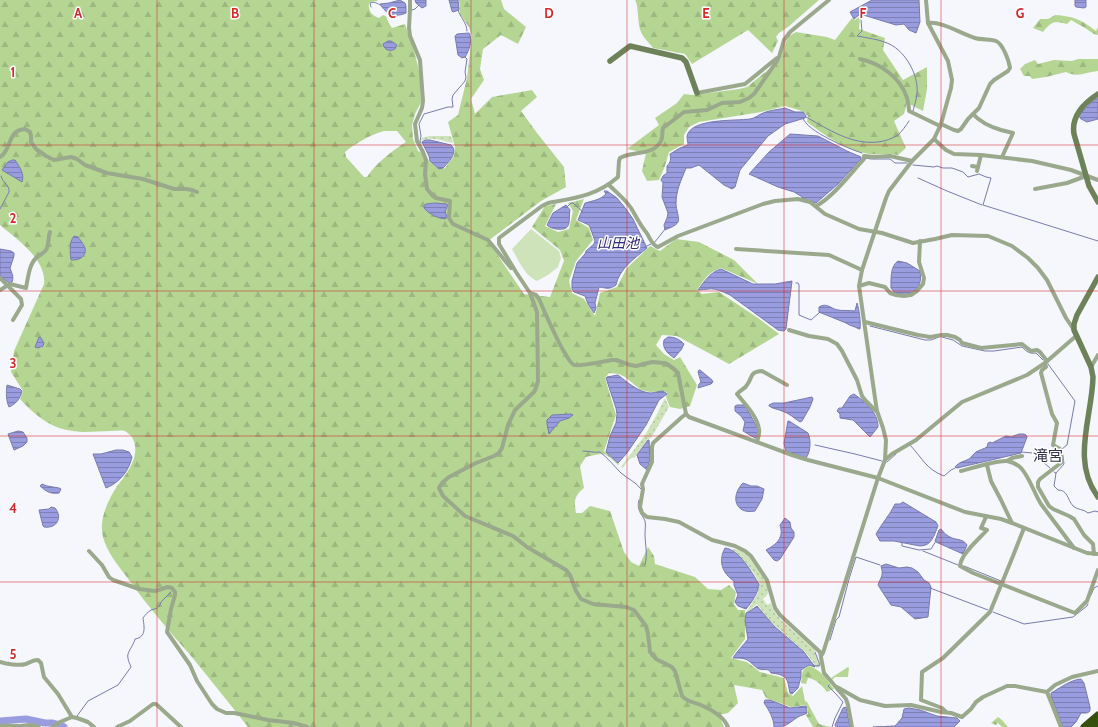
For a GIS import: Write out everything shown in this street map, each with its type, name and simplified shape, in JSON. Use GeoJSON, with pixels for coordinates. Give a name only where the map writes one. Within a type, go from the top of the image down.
{"type":"FeatureCollection","features":[{"type":"Feature","properties":{"kind":"highway"},"geometry":{"type":"LineString","coordinates":[[1084,727],[1098,715]]}},
{"type":"Feature","properties":{"kind":"highway"},"geometry":{"type":"LineString","coordinates":[[1093,727],[1098,723]]}},
{"type":"Feature","properties":{"kind":"street"},"geometry":{"type":"LineString","coordinates":[[410,0],[410,36],[420,60],[423,101],[422,108],[415,124],[417,141],[426,160],[425,174],[427,189],[432,196],[450,201],[449,218],[453,224],[488,240],[516,272]]}},
{"type":"Feature","properties":{"kind":"street"},"geometry":{"type":"LineString","coordinates":[[728,727],[722,718],[708,708],[690,702],[682,696],[675,671],[672,667],[656,659],[650,652],[646,626],[634,610],[626,607],[593,604],[581,599],[576,591],[570,575],[566,570],[527,547],[513,536],[465,516],[443,496],[440,491],[440,486],[449,477],[499,453],[502,448],[508,425],[515,410],[534,392],[538,381],[537,312],[530,293],[499,244],[499,238],[548,203],[587,195],[597,192],[609,185],[618,177],[620,158],[630,154],[648,152],[652,150],[661,140],[663,128],[684,112],[707,110],[722,103],[740,102],[749,98],[761,85],[779,57],[784,40],[790,32],[829,0]]}},
{"type":"Feature","properties":{"kind":"street"},"geometry":{"type":"LineString","coordinates":[[821,656],[885,460],[886,440],[877,411],[864,322],[860,286],[862,270],[889,191],[912,161],[934,139],[940,125],[951,88],[951,72],[948,62],[928,23],[926,0]]}},
{"type":"Feature","properties":{"kind":"street"},"geometry":{"type":"LineString","coordinates":[[860,59],[873,62],[886,70],[896,80],[907,98],[909,111],[940,125],[958,131],[979,108],[990,84],[1010,68],[1000,44],[996,41],[975,38],[932,22],[928,23]]}},
{"type":"Feature","properties":{"kind":"street"},"geometry":{"type":"LineString","coordinates":[[610,61],[630,46],[682,58],[686,62],[697,93],[745,84],[779,57]]}},
{"type":"Feature","properties":{"kind":"street"},"geometry":{"type":"LineString","coordinates":[[1098,94],[1086,103],[1079,111],[1073,125],[1074,134],[1086,176],[1091,191],[1098,202]]}},
{"type":"Feature","properties":{"kind":"street"},"geometry":{"type":"LineString","coordinates":[[973,114],[988,125],[1013,133],[1002,157]]}},
{"type":"Feature","properties":{"kind":"street"},"geometry":{"type":"LineString","coordinates":[[0,157],[4,155],[14,133],[18,130],[25,129],[30,132],[31,142],[36,149],[54,160],[71,157],[77,159],[85,165],[107,173],[143,179],[174,189],[195,190],[197,192]]}},
{"type":"Feature","properties":{"kind":"street"},"geometry":{"type":"LineString","coordinates":[[934,139],[946,150],[954,154],[981,154],[1032,161],[1071,170],[1098,180]]}},
{"type":"Feature","properties":{"kind":"street"},"geometry":{"type":"LineString","coordinates":[[972,166],[977,169],[981,154]]}},
{"type":"Feature","properties":{"kind":"street"},"geometry":{"type":"LineString","coordinates":[[816,206],[841,185],[864,158],[864,156],[890,156],[912,161]]}},
{"type":"Feature","properties":{"kind":"street"},"geometry":{"type":"LineString","coordinates":[[1035,189],[1067,183],[1086,176]]}},
{"type":"Feature","properties":{"kind":"street"},"geometry":{"type":"LineString","coordinates":[[609,185],[625,200],[653,244],[658,246],[678,236],[775,201],[798,200],[810,202],[825,214],[859,229],[875,231],[913,243],[952,235],[979,235],[988,236],[1012,246],[1028,258],[1042,274],[1074,330],[1095,378],[1084,455],[1087,477],[1090,485],[1098,497]]}},
{"type":"Feature","properties":{"kind":"street"},"geometry":{"type":"LineString","coordinates":[[0,290],[7,285],[14,284],[26,288],[32,263],[45,251],[48,246],[50,232]]}},
{"type":"Feature","properties":{"kind":"street"},"geometry":{"type":"LineString","coordinates":[[860,286],[869,282],[885,287],[890,293],[904,296],[911,295],[917,291],[923,284],[924,278],[919,262],[920,241]]}},
{"type":"Feature","properties":{"kind":"street"},"geometry":{"type":"LineString","coordinates":[[736,249],[829,255],[862,270]]}},
{"type":"Feature","properties":{"kind":"street"},"geometry":{"type":"LineString","coordinates":[[1074,330],[1075,320],[1098,277]]}},
{"type":"Feature","properties":{"kind":"street"},"geometry":{"type":"LineString","coordinates":[[0,278],[21,299],[22,305],[13,320]]}},
{"type":"Feature","properties":{"kind":"street"},"geometry":{"type":"LineString","coordinates":[[530,293],[536,295],[539,299],[568,359],[573,364],[576,365],[612,360],[636,366],[652,362],[667,364],[678,372],[686,414],[702,423],[808,460],[878,478],[965,512],[1001,519],[1087,553],[1096,554],[1093,544],[1084,535],[1074,519],[1053,510],[1047,503],[1038,487],[1038,482],[1040,479],[1062,462],[1060,449],[1053,445],[1057,422],[1052,414],[1040,373],[1046,367],[1046,362],[1040,352],[1037,350],[1031,351],[1022,344],[981,348],[962,343],[960,340],[947,335],[930,338],[864,322]]}},
{"type":"Feature","properties":{"kind":"street"},"geometry":{"type":"LineString","coordinates":[[789,330],[809,336],[828,339],[837,344],[857,380],[864,400],[877,411]]}},
{"type":"Feature","properties":{"kind":"street"},"geometry":{"type":"LineString","coordinates":[[885,460],[892,454],[916,440],[962,402],[1027,375],[1046,362],[1076,336]]}},
{"type":"Feature","properties":{"kind":"street"},"geometry":{"type":"LineString","coordinates":[[1091,367],[1098,355]]}},
{"type":"Feature","properties":{"kind":"street"},"geometry":{"type":"LineString","coordinates":[[757,442],[760,433],[759,428],[750,409],[737,394],[747,385],[753,373],[758,371],[762,371],[787,385]]}},
{"type":"Feature","properties":{"kind":"street"},"geometry":{"type":"LineString","coordinates":[[686,414],[653,443],[652,462],[642,484],[643,489],[640,507],[642,513],[647,518],[665,519],[679,522],[712,540],[735,546],[751,556],[767,580],[775,608],[780,615],[820,652],[824,673],[846,699],[852,727]]}},
{"type":"Feature","properties":{"kind":"street"},"geometry":{"type":"LineString","coordinates":[[1007,461],[1012,458],[1022,456]]}},
{"type":"Feature","properties":{"kind":"street"},"geometry":{"type":"LineString","coordinates":[[962,471],[996,462],[1007,461],[1021,468],[1041,504],[1075,548]]}},
{"type":"Feature","properties":{"kind":"street"},"geometry":{"type":"LineString","coordinates":[[987,465],[991,481],[1012,523]]}},
{"type":"Feature","properties":{"kind":"street"},"geometry":{"type":"LineString","coordinates":[[986,517],[981,528],[987,530],[965,554],[960,562],[960,566],[1002,584],[1076,612],[1086,601],[1098,570]]}},
{"type":"Feature","properties":{"kind":"street"},"geometry":{"type":"LineString","coordinates":[[946,712],[942,708],[921,700],[922,672],[943,658],[989,613],[1024,528]]}},
{"type":"Feature","properties":{"kind":"street"},"geometry":{"type":"LineString","coordinates":[[89,551],[113,580],[139,589],[155,590],[168,587],[172,588],[175,592],[175,596],[167,632],[190,666],[196,682],[217,709],[226,713],[242,714],[268,720],[294,723],[307,727]]}},
{"type":"Feature","properties":{"kind":"street"},"geometry":{"type":"LineString","coordinates":[[0,662],[24,664],[38,660],[41,663],[44,677],[58,694],[72,717]]}},
{"type":"Feature","properties":{"kind":"street"},"geometry":{"type":"LineString","coordinates":[[1047,692],[1055,685],[1072,677],[1098,671]]}},
{"type":"Feature","properties":{"kind":"street"},"geometry":{"type":"LineString","coordinates":[[834,686],[860,700],[885,706],[911,705],[946,712],[962,717],[976,702],[983,697],[1007,686],[1047,692]]}},
{"type":"Feature","properties":{"kind":"street"},"geometry":{"type":"LineString","coordinates":[[1047,692],[1061,727]]}},
{"type":"Feature","properties":{"kind":"street"},"geometry":{"type":"LineString","coordinates":[[117,727],[124,722],[130,721],[153,704],[156,704],[181,727]]}},
{"type":"Feature","properties":{"kind":"street"},"geometry":{"type":"LineString","coordinates":[[56,725],[72,717],[88,722],[94,727]]}},
{"type":"Feature","properties":{"kind":"street"},"geometry":{"type":"LineString","coordinates":[[0,726],[32,724],[39,727]]}},
{"type":"Feature","properties":{"kind":"green space"},"geometry":{"type":"Polygon","coordinates":[[[0,0],[378,0],[369,3],[370,11],[374,16],[379,18],[383,15],[386,16],[392,28],[405,24],[420,75],[421,102],[415,114],[412,125],[413,139],[418,151],[423,153],[430,162],[439,169],[445,168],[454,156],[455,147],[448,122],[458,115],[467,78],[472,36],[469,27],[460,14],[459,0],[501,0],[504,9],[526,27],[518,44],[501,35],[483,49],[480,69],[484,80],[471,99],[475,114],[492,97],[532,90],[537,97],[521,111],[564,167],[566,187],[541,201],[488,241],[524,294],[550,297],[564,261],[560,250],[532,227],[545,206],[556,204],[545,226],[558,232],[569,229],[573,211],[568,203],[584,199],[576,220],[589,228],[593,240],[576,261],[569,281],[572,293],[584,299],[595,316],[600,293],[617,287],[627,268],[650,246],[660,251],[676,239],[699,242],[734,260],[758,284],[721,268],[710,274],[697,290],[702,294],[719,292],[779,334],[729,364],[677,336],[662,335],[656,345],[664,354],[674,360],[680,357],[697,385],[690,406],[680,409],[670,407],[666,397],[667,393],[664,391],[650,392],[641,390],[625,377],[619,374],[609,373],[605,378],[616,415],[604,451],[619,464],[618,465],[604,454],[586,457],[580,466],[584,488],[578,494],[576,499],[576,513],[582,513],[590,506],[610,511],[624,552],[631,562],[639,566],[648,547],[654,556],[655,564],[695,577],[708,589],[721,590],[729,585],[736,592],[734,604],[738,610],[745,610],[745,639],[731,658],[747,662],[760,672],[784,678],[788,693],[793,696],[802,686],[805,701],[819,724],[830,727],[813,727],[806,715],[808,714],[808,708],[806,705],[791,707],[766,698],[762,690],[734,685],[738,703],[728,713],[719,715],[724,727],[248,727],[141,597],[107,548],[102,531],[104,513],[111,496],[127,473],[134,459],[135,444],[132,437],[126,431],[82,432],[57,427],[38,416],[20,399],[23,391],[11,372],[14,351],[44,284],[44,277],[40,265],[32,253],[0,225],[0,0]],[[397,131],[379,132],[345,152],[346,157],[364,177],[367,177],[380,162],[406,142],[397,131]]]}},
{"type":"Feature","properties":{"kind":"green space"},"geometry":{"type":"Polygon","coordinates":[[[635,0],[819,0],[779,33],[776,37],[778,41],[772,53],[748,30],[692,64],[685,54],[653,48],[641,32],[635,0]]]}},
{"type":"Feature","properties":{"kind":"green space"},"geometry":{"type":"Polygon","coordinates":[[[1055,15],[1077,19],[1096,31],[1098,27],[1098,35],[1071,20],[1067,24],[1059,22],[1053,23],[1043,32],[1033,28],[1040,19],[1048,19],[1055,15]]]}},
{"type":"Feature","properties":{"kind":"green space"},"geometry":{"type":"Polygon","coordinates":[[[860,16],[859,29],[885,38],[883,50],[903,80],[927,67],[927,89],[923,111],[907,103],[904,114],[894,121],[906,148],[898,155],[870,154],[853,150],[829,137],[807,122],[808,116],[802,111],[785,106],[761,112],[699,122],[689,127],[684,135],[684,144],[669,152],[659,180],[647,181],[642,171],[646,153],[627,149],[659,125],[655,118],[677,103],[684,94],[693,95],[747,87],[780,60],[789,36],[796,32],[827,37],[835,40],[852,18],[855,20],[860,16]]]}},
{"type":"Feature","properties":{"kind":"green space"},"geometry":{"type":"Polygon","coordinates":[[[1078,59],[1098,59],[1098,71],[1078,75],[1066,72],[1032,79],[1030,76],[1024,76],[1020,69],[1025,64],[1035,60],[1038,64],[1054,60],[1072,61],[1078,59]]]}},
{"type":"Feature","properties":{"kind":"green space"},"geometry":{"type":"Polygon","coordinates":[[[430,136],[451,136],[453,143],[432,139],[420,141],[422,138],[430,136]]]}},
{"type":"Feature","properties":{"kind":"green space"},"geometry":{"type":"Polygon","coordinates":[[[531,229],[559,251],[561,258],[558,267],[537,281],[525,271],[512,249],[531,229]]]}},
{"type":"Feature","properties":{"kind":"green space"},"geometry":{"type":"Polygon","coordinates":[[[665,398],[669,407],[651,438],[648,439],[635,457],[629,460],[623,468],[621,467],[645,435],[665,398]]]}},
{"type":"Feature","properties":{"kind":"green space"},"geometry":{"type":"Polygon","coordinates":[[[732,549],[745,553],[759,569],[768,587],[768,594],[763,599],[767,605],[771,603],[773,610],[781,620],[815,650],[814,652],[820,667],[817,668],[807,654],[770,621],[757,604],[748,612],[747,611],[757,595],[760,583],[748,565],[732,549]]]}},
{"type":"Feature","properties":{"kind":"green space"},"geometry":{"type":"Polygon","coordinates":[[[809,666],[821,672],[834,689],[827,692],[819,683],[808,678],[806,684],[801,683],[802,673],[804,669],[809,666]]]}},
{"type":"Feature","properties":{"kind":"green space"},"geometry":{"type":"Polygon","coordinates":[[[848,667],[848,677],[835,677],[832,680],[831,678],[848,667]]]}},
{"type":"Feature","properties":{"kind":"green space"},"geometry":{"type":"Polygon","coordinates":[[[998,717],[1008,727],[1002,727],[998,723],[996,725],[991,723],[998,717]]]}},
{"type":"Feature","properties":{"kind":"water"},"geometry":{"type":"Polygon","coordinates":[[[400,0],[405,3],[406,13],[395,15],[388,13],[380,4],[389,3],[400,0]]]}},
{"type":"Feature","properties":{"kind":"water"},"geometry":{"type":"Polygon","coordinates":[[[415,0],[426,0],[426,6],[422,8],[416,3],[415,0]]]}},
{"type":"Feature","properties":{"kind":"water"},"geometry":{"type":"Polygon","coordinates":[[[449,0],[458,0],[459,10],[452,11],[449,0]]]}},
{"type":"Feature","properties":{"kind":"water"},"geometry":{"type":"Polygon","coordinates":[[[872,0],[919,0],[920,22],[916,33],[909,30],[904,24],[896,25],[860,14],[854,19],[850,12],[872,0]]]}},
{"type":"Feature","properties":{"kind":"water"},"geometry":{"type":"Polygon","coordinates":[[[1075,0],[1086,0],[1086,7],[1076,7],[1075,0]]]}},
{"type":"Feature","properties":{"kind":"water"},"geometry":{"type":"Polygon","coordinates":[[[469,33],[471,39],[470,45],[465,57],[462,58],[458,55],[455,36],[457,34],[469,33]]]}},
{"type":"Feature","properties":{"kind":"water"},"geometry":{"type":"Polygon","coordinates":[[[391,41],[397,45],[395,49],[389,50],[385,48],[383,44],[391,41]]]}},
{"type":"Feature","properties":{"kind":"water"},"geometry":{"type":"Polygon","coordinates":[[[1098,98],[1098,119],[1087,122],[1081,119],[1079,116],[1081,113],[1098,98]]]}},
{"type":"Feature","properties":{"kind":"water"},"geometry":{"type":"Polygon","coordinates":[[[785,108],[795,112],[803,112],[806,116],[805,118],[785,124],[768,136],[740,170],[735,187],[732,189],[724,185],[699,165],[686,168],[677,194],[676,204],[678,222],[676,225],[665,230],[664,225],[668,213],[662,197],[663,183],[661,180],[667,173],[667,166],[671,157],[670,154],[688,145],[687,136],[690,130],[705,123],[750,119],[767,112],[785,108]]]}},
{"type":"Feature","properties":{"kind":"water"},"geometry":{"type":"Polygon","coordinates":[[[790,134],[818,136],[861,157],[861,159],[838,184],[816,203],[802,198],[794,192],[778,187],[749,174],[769,152],[790,134]]]}},
{"type":"Feature","properties":{"kind":"water"},"geometry":{"type":"Polygon","coordinates":[[[425,140],[451,145],[453,148],[454,151],[452,157],[443,168],[439,169],[430,161],[422,142],[425,140]]]}},
{"type":"Feature","properties":{"kind":"water"},"geometry":{"type":"Polygon","coordinates":[[[15,160],[21,170],[23,176],[22,182],[2,170],[8,162],[15,160]]]}},
{"type":"Feature","properties":{"kind":"water","name":"山田池"},"geometry":{"type":"Polygon","coordinates":[[[604,191],[607,191],[617,198],[626,209],[633,219],[647,248],[624,269],[614,287],[599,287],[594,313],[585,296],[574,292],[572,289],[572,281],[577,263],[595,241],[589,225],[578,220],[585,203],[601,198],[606,194],[604,191]]]}},
{"type":"Feature","properties":{"kind":"water"},"geometry":{"type":"Polygon","coordinates":[[[435,203],[448,205],[445,211],[447,217],[445,219],[433,215],[424,208],[426,204],[435,203]]]}},
{"type":"Feature","properties":{"kind":"water"},"geometry":{"type":"Polygon","coordinates":[[[566,205],[570,210],[569,224],[567,227],[556,229],[548,226],[547,225],[553,213],[566,205]]]}},
{"type":"Feature","properties":{"kind":"water"},"geometry":{"type":"Polygon","coordinates":[[[74,236],[78,237],[82,242],[85,248],[85,253],[81,258],[71,260],[70,250],[72,238],[74,236]]]}},
{"type":"Feature","properties":{"kind":"water"},"geometry":{"type":"Polygon","coordinates":[[[0,249],[14,253],[10,268],[13,280],[9,283],[0,276],[0,249]]]}},
{"type":"Feature","properties":{"kind":"water"},"geometry":{"type":"Polygon","coordinates":[[[898,261],[907,263],[920,271],[920,284],[914,291],[907,295],[895,293],[891,288],[892,270],[895,263],[898,261]]]}},
{"type":"Feature","properties":{"kind":"water"},"geometry":{"type":"Polygon","coordinates":[[[721,269],[753,284],[775,284],[792,281],[786,329],[784,331],[778,330],[730,295],[720,290],[698,290],[710,275],[721,269]]]}},
{"type":"Feature","properties":{"kind":"water"},"geometry":{"type":"Polygon","coordinates":[[[857,303],[860,316],[860,329],[819,312],[819,307],[824,305],[838,310],[855,311],[857,303]]]}},
{"type":"Feature","properties":{"kind":"water"},"geometry":{"type":"Polygon","coordinates":[[[39,337],[44,343],[43,346],[38,348],[35,347],[39,337]]]}},
{"type":"Feature","properties":{"kind":"water"},"geometry":{"type":"Polygon","coordinates":[[[668,337],[673,337],[684,344],[674,358],[664,348],[664,340],[668,337]]]}},
{"type":"Feature","properties":{"kind":"water"},"geometry":{"type":"Polygon","coordinates":[[[699,370],[712,380],[713,382],[711,384],[698,388],[701,382],[698,372],[699,370]]]}},
{"type":"Feature","properties":{"kind":"water"},"geometry":{"type":"Polygon","coordinates":[[[618,375],[641,391],[650,393],[663,391],[667,394],[659,400],[646,425],[627,453],[618,463],[606,452],[610,436],[616,423],[617,414],[606,378],[618,375]]]}},
{"type":"Feature","properties":{"kind":"water"},"geometry":{"type":"Polygon","coordinates":[[[7,385],[22,391],[17,401],[9,407],[6,396],[7,385]]]}},
{"type":"Feature","properties":{"kind":"water"},"geometry":{"type":"Polygon","coordinates":[[[854,394],[870,408],[876,417],[878,427],[870,437],[853,420],[840,418],[840,414],[837,411],[839,408],[842,408],[850,396],[854,394]]]}},
{"type":"Feature","properties":{"kind":"water"},"geometry":{"type":"Polygon","coordinates":[[[812,397],[813,399],[810,407],[800,422],[787,413],[769,406],[773,403],[784,403],[812,397]]]}},
{"type":"Feature","properties":{"kind":"water"},"geometry":{"type":"Polygon","coordinates":[[[744,405],[746,407],[758,429],[757,438],[743,431],[745,422],[735,411],[735,406],[744,405]]]}},
{"type":"Feature","properties":{"kind":"water"},"geometry":{"type":"Polygon","coordinates":[[[552,415],[573,415],[560,421],[549,434],[547,420],[552,415]]]}},
{"type":"Feature","properties":{"kind":"water"},"geometry":{"type":"Polygon","coordinates":[[[788,421],[808,433],[810,446],[806,458],[786,451],[784,443],[788,421]]]}},
{"type":"Feature","properties":{"kind":"water"},"geometry":{"type":"Polygon","coordinates":[[[18,431],[23,432],[27,438],[27,442],[23,446],[14,450],[8,434],[18,431]]]}},
{"type":"Feature","properties":{"kind":"water"},"geometry":{"type":"Polygon","coordinates":[[[1024,434],[1027,437],[1021,453],[957,468],[955,467],[970,458],[976,452],[987,447],[988,443],[992,443],[1006,436],[1011,437],[1024,434]]]}},
{"type":"Feature","properties":{"kind":"water"},"geometry":{"type":"Polygon","coordinates":[[[648,440],[650,459],[647,470],[640,464],[637,455],[648,440]]]}},
{"type":"Feature","properties":{"kind":"water"},"geometry":{"type":"Polygon","coordinates":[[[116,450],[129,452],[132,457],[131,462],[123,476],[111,486],[106,488],[93,454],[101,454],[116,450]]]}},
{"type":"Feature","properties":{"kind":"water"},"geometry":{"type":"Polygon","coordinates":[[[743,483],[764,489],[762,499],[755,511],[743,510],[737,503],[737,493],[743,483]]]}},
{"type":"Feature","properties":{"kind":"water"},"geometry":{"type":"Polygon","coordinates":[[[42,484],[61,489],[59,493],[51,493],[40,486],[42,484]]]}},
{"type":"Feature","properties":{"kind":"water"},"geometry":{"type":"Polygon","coordinates":[[[903,502],[936,522],[938,526],[930,542],[924,546],[894,541],[880,541],[876,534],[895,504],[900,504],[903,502]]]}},
{"type":"Feature","properties":{"kind":"water"},"geometry":{"type":"Polygon","coordinates":[[[51,507],[55,508],[57,511],[57,522],[52,526],[44,527],[39,510],[49,509],[51,507]]]}},
{"type":"Feature","properties":{"kind":"water"},"geometry":{"type":"Polygon","coordinates":[[[785,518],[790,522],[791,528],[794,532],[794,537],[780,559],[777,561],[774,560],[766,550],[779,540],[781,534],[780,525],[785,518]]]}},
{"type":"Feature","properties":{"kind":"water"},"geometry":{"type":"Polygon","coordinates":[[[941,529],[952,538],[962,541],[967,545],[963,554],[935,541],[939,530],[941,529]]]}},
{"type":"Feature","properties":{"kind":"water"},"geometry":{"type":"Polygon","coordinates":[[[725,548],[735,552],[740,557],[759,584],[754,597],[746,609],[738,606],[735,602],[738,595],[734,581],[730,578],[722,566],[722,558],[725,548]]]}},
{"type":"Feature","properties":{"kind":"water"},"geometry":{"type":"Polygon","coordinates":[[[886,564],[899,568],[912,568],[929,583],[931,587],[928,617],[915,619],[901,607],[891,605],[878,585],[882,574],[881,566],[886,564]]]}},
{"type":"Feature","properties":{"kind":"water"},"geometry":{"type":"Polygon","coordinates":[[[757,606],[774,626],[804,652],[815,667],[809,665],[801,670],[798,688],[792,694],[790,693],[787,680],[783,676],[771,673],[769,670],[759,669],[746,659],[733,658],[748,639],[745,621],[746,613],[757,606]]]}},
{"type":"Feature","properties":{"kind":"water"},"geometry":{"type":"Polygon","coordinates":[[[1081,679],[1084,683],[1090,711],[1088,713],[1081,713],[1071,727],[1063,727],[1051,693],[1069,683],[1081,679]]]}},
{"type":"Feature","properties":{"kind":"water"},"geometry":{"type":"Polygon","coordinates":[[[765,700],[770,700],[790,708],[806,706],[807,713],[799,716],[788,724],[774,727],[771,715],[764,703],[765,700]]]}},
{"type":"Feature","properties":{"kind":"water"},"geometry":{"type":"Polygon","coordinates":[[[846,707],[850,727],[836,727],[835,725],[843,708],[846,707]]]}},
{"type":"Feature","properties":{"kind":"water"},"geometry":{"type":"Polygon","coordinates":[[[909,708],[937,716],[957,718],[960,721],[954,727],[873,727],[895,726],[902,718],[904,709],[909,708]]]}},
{"type":"Feature","properties":{"kind":"waterway"},"geometry":{"type":"LineString","coordinates":[[371,7],[370,3],[372,2],[381,5]]}},
{"type":"Feature","properties":{"kind":"waterway"},"geometry":{"type":"LineString","coordinates":[[412,10],[419,5]]}},
{"type":"Feature","properties":{"kind":"waterway"},"geometry":{"type":"LineString","coordinates":[[458,10],[466,25],[467,31]]}},
{"type":"Feature","properties":{"kind":"waterway"},"geometry":{"type":"LineString","coordinates":[[860,14],[862,31],[857,36],[880,40],[887,43],[898,50],[908,61],[916,80],[917,90],[913,111]]}},
{"type":"Feature","properties":{"kind":"waterway"},"geometry":{"type":"LineString","coordinates":[[421,143],[419,124],[424,114],[453,107],[453,95],[465,81],[466,77],[465,72],[467,59],[465,57]]}},
{"type":"Feature","properties":{"kind":"waterway"},"geometry":{"type":"LineString","coordinates":[[806,117],[849,139],[868,142],[878,142],[891,139],[898,135],[909,121]]}},
{"type":"Feature","properties":{"kind":"waterway"},"geometry":{"type":"LineString","coordinates":[[803,118],[806,123],[820,134],[838,144],[862,153]]}},
{"type":"Feature","properties":{"kind":"waterway"},"geometry":{"type":"LineString","coordinates":[[865,158],[890,159],[895,163],[907,163]]}},
{"type":"Feature","properties":{"kind":"waterway"},"geometry":{"type":"LineString","coordinates":[[913,165],[952,168],[963,172],[968,177],[979,174],[991,178],[983,205],[1098,241]]}},
{"type":"Feature","properties":{"kind":"waterway"},"geometry":{"type":"LineString","coordinates":[[0,209],[9,192],[1,176]]}},
{"type":"Feature","properties":{"kind":"waterway"},"geometry":{"type":"LineString","coordinates":[[918,178],[982,205]]}},
{"type":"Feature","properties":{"kind":"waterway"},"geometry":{"type":"LineString","coordinates":[[567,207],[573,203],[583,212]]}},
{"type":"Feature","properties":{"kind":"waterway"},"geometry":{"type":"LineString","coordinates":[[654,243],[666,228]]}},
{"type":"Feature","properties":{"kind":"waterway"},"geometry":{"type":"LineString","coordinates":[[645,247],[651,244]]}},
{"type":"Feature","properties":{"kind":"waterway"},"geometry":{"type":"LineString","coordinates":[[796,283],[799,285],[799,315],[811,320],[820,312]]}},
{"type":"Feature","properties":{"kind":"waterway"},"geometry":{"type":"LineString","coordinates":[[870,326],[925,340],[931,340],[939,337]]}},
{"type":"Feature","properties":{"kind":"waterway"},"geometry":{"type":"LineString","coordinates":[[942,337],[953,340],[962,346],[985,351],[1022,347],[1029,352],[1036,353],[1043,360]]}},
{"type":"Feature","properties":{"kind":"waterway"},"geometry":{"type":"LineString","coordinates":[[1048,364],[1075,401],[1067,445],[1062,449],[1064,464],[1056,473]]}},
{"type":"Feature","properties":{"kind":"waterway"},"geometry":{"type":"LineString","coordinates":[[815,445],[882,461]]}},
{"type":"Feature","properties":{"kind":"waterway"},"geometry":{"type":"LineString","coordinates":[[910,445],[925,463],[938,473],[944,476],[955,468]]}},
{"type":"Feature","properties":{"kind":"waterway"},"geometry":{"type":"LineString","coordinates":[[583,451],[600,452],[621,473],[641,489]]}},
{"type":"Feature","properties":{"kind":"waterway"},"geometry":{"type":"LineString","coordinates":[[1021,452],[1033,453],[1050,468]]}},
{"type":"Feature","properties":{"kind":"waterway"},"geometry":{"type":"LineString","coordinates":[[887,462],[896,454]]}},
{"type":"Feature","properties":{"kind":"waterway"},"geometry":{"type":"LineString","coordinates":[[1054,472],[1056,473],[1054,486],[1058,490],[1066,493],[1073,506],[1088,513],[1095,511],[1098,512]]}},
{"type":"Feature","properties":{"kind":"waterway"},"geometry":{"type":"LineString","coordinates":[[639,500],[638,507],[645,523],[645,565]]}},
{"type":"Feature","properties":{"kind":"waterway"},"geometry":{"type":"LineString","coordinates":[[902,542],[902,546],[919,550],[931,549],[936,541]]}},
{"type":"Feature","properties":{"kind":"waterway"},"geometry":{"type":"LineString","coordinates":[[923,551],[958,565]]}},
{"type":"Feature","properties":{"kind":"waterway"},"geometry":{"type":"LineString","coordinates":[[830,640],[836,620],[839,617],[856,557],[880,565]]}},
{"type":"Feature","properties":{"kind":"waterway"},"geometry":{"type":"LineString","coordinates":[[964,566],[1001,581]]}},
{"type":"Feature","properties":{"kind":"waterway"},"geometry":{"type":"LineString","coordinates":[[1091,595],[1094,588],[1098,586]]}},
{"type":"Feature","properties":{"kind":"waterway"},"geometry":{"type":"LineString","coordinates":[[930,588],[988,610]]}},
{"type":"Feature","properties":{"kind":"waterway"},"geometry":{"type":"LineString","coordinates":[[77,716],[88,701],[118,685],[131,667],[128,660],[128,654],[135,639],[139,638],[143,634],[143,618],[151,610],[159,607],[161,602],[171,592]]}},
{"type":"Feature","properties":{"kind":"waterway"},"geometry":{"type":"LineString","coordinates":[[993,612],[1024,624],[1073,617],[1088,604]]}},
{"type":"Feature","properties":{"kind":"waterway"},"geometry":{"type":"LineString","coordinates":[[813,665],[820,665],[815,652]]}},
{"type":"Feature","properties":{"kind":"waterway"},"geometry":{"type":"LineString","coordinates":[[829,685],[828,686],[843,702],[832,727]]}},
{"type":"Feature","properties":{"kind":"waterway"},"geometry":{"type":"LineString","coordinates":[[0,721],[26,719],[53,723],[64,727]]}},
{"type":"Feature","properties":{"kind":"waterway"},"geometry":{"type":"LineString","coordinates":[[60,725],[64,723]]}},
{"type":"Feature","properties":{"kind":"district","name":"滝宮"},"geometry":{"type":"Point","coordinates":[1048,456]}}]}
